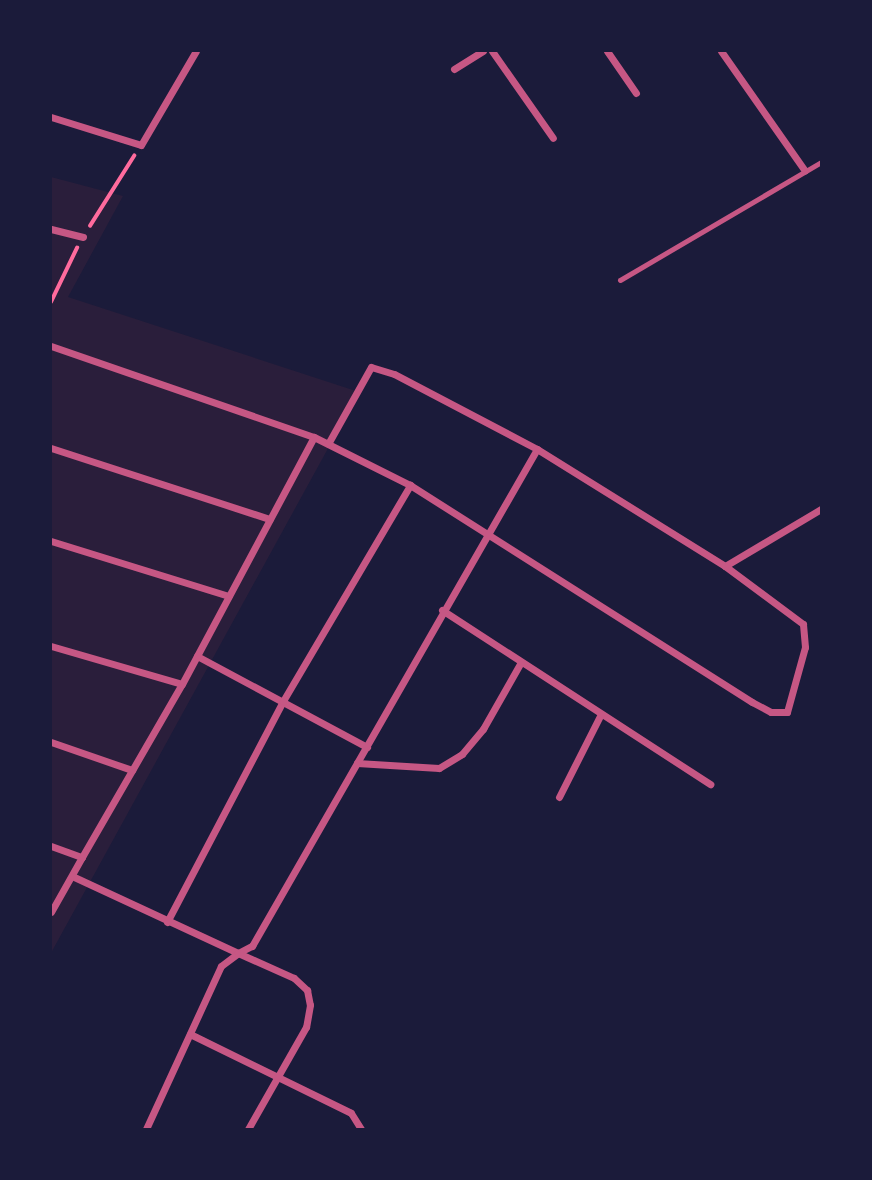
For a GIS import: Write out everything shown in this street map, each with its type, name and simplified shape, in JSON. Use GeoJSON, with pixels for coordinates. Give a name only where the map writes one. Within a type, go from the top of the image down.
{"type":"FeatureCollection","features":[{"type":"Feature","properties":{"kind":"street"},"geometry":{"type":"LineString","coordinates":[[51,117],[141,145],[196,51]]}},
{"type":"Feature","properties":{"kind":"street"},"geometry":{"type":"LineString","coordinates":[[454,69],[483,51]]}},
{"type":"Feature","properties":{"kind":"street"},"geometry":{"type":"LineString","coordinates":[[492,51],[552,138]]}},
{"type":"Feature","properties":{"kind":"street"},"geometry":{"type":"LineString","coordinates":[[607,51],[636,93]]}},
{"type":"Feature","properties":{"kind":"street"},"geometry":{"type":"LineString","coordinates":[[721,51],[805,171]]}},
{"type":"Feature","properties":{"kind":"street"},"geometry":{"type":"LineString","coordinates":[[51,229],[83,237]]}},
{"type":"Feature","properties":{"kind":"street"},"geometry":{"type":"LineString","coordinates":[[51,346],[314,437],[328,444],[410,485],[752,702],[771,712],[788,712],[805,647],[803,624],[725,566],[537,449],[394,374],[370,368],[328,444]]}},
{"type":"Feature","properties":{"kind":"street"},"geometry":{"type":"LineString","coordinates":[[51,912],[182,684],[314,437]]}},
{"type":"Feature","properties":{"kind":"street"},"geometry":{"type":"LineString","coordinates":[[51,448],[270,519]]}},
{"type":"Feature","properties":{"kind":"street"},"geometry":{"type":"LineString","coordinates":[[146,1129],[221,966],[252,946],[367,747],[442,610],[537,449]]}},
{"type":"Feature","properties":{"kind":"street"},"geometry":{"type":"LineString","coordinates":[[167,922],[284,701],[410,485]]}},
{"type":"Feature","properties":{"kind":"street"},"geometry":{"type":"LineString","coordinates":[[725,566],[821,509]]}},
{"type":"Feature","properties":{"kind":"street"},"geometry":{"type":"LineString","coordinates":[[51,541],[229,596]]}},
{"type":"Feature","properties":{"kind":"street"},"geometry":{"type":"LineString","coordinates":[[442,610],[710,784]]}},
{"type":"Feature","properties":{"kind":"street"},"geometry":{"type":"LineString","coordinates":[[51,646],[182,684]]}},
{"type":"Feature","properties":{"kind":"street"},"geometry":{"type":"LineString","coordinates":[[197,656],[367,747]]}},
{"type":"Feature","properties":{"kind":"street"},"geometry":{"type":"LineString","coordinates":[[357,763],[439,768],[461,754],[483,729],[521,662]]}},
{"type":"Feature","properties":{"kind":"street"},"geometry":{"type":"LineString","coordinates":[[559,797],[601,714]]}},
{"type":"Feature","properties":{"kind":"street"},"geometry":{"type":"LineString","coordinates":[[51,742],[132,770]]}},
{"type":"Feature","properties":{"kind":"street"},"geometry":{"type":"LineString","coordinates":[[51,846],[82,857]]}},
{"type":"Feature","properties":{"kind":"street"},"geometry":{"type":"LineString","coordinates":[[72,876],[167,922],[294,978],[307,990],[310,1005],[306,1027],[248,1129]]}},
{"type":"Feature","properties":{"kind":"street"},"geometry":{"type":"LineString","coordinates":[[190,1034],[351,1113],[361,1129]]}},
{"type":"Feature","properties":{"kind":"lane"},"geometry":{"type":"LineString","coordinates":[[620,280],[821,162]]}},
{"type":"Feature","properties":{"kind":"path"},"geometry":{"type":"LineString","coordinates":[[51,302],[83,237],[141,145]]}},
{"type":"Feature","properties":{"kind":"shaded area"},"geometry":{"type":"Polygon","coordinates":[[[51,177],[123,196],[68,297],[359,392],[51,953],[51,177]]]}}]}
